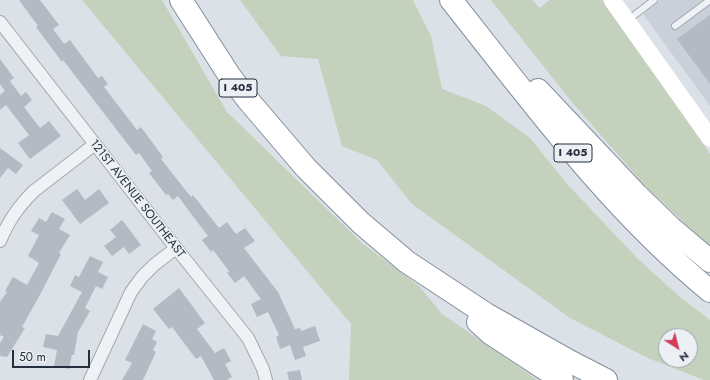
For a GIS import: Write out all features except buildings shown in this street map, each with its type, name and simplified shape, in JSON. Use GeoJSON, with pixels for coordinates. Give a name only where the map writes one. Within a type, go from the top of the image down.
{"type":"FeatureCollection","features":[{"type":"Feature","properties":{"kind":"highway","name":"I 405"},"geometry":{"type":"LineString","coordinates":[[181,0],[228,75],[306,168],[361,223],[407,262],[486,314],[606,380]]}},
{"type":"Feature","properties":{"kind":"highway","name":"I 405"},"geometry":{"type":"LineString","coordinates":[[452,0],[574,155],[635,222],[682,268],[710,291]]}},
{"type":"Feature","properties":{"kind":"highway"},"geometry":{"type":"LineString","coordinates":[[452,0],[637,195],[671,228],[710,261]]}},
{"type":"Feature","properties":{"kind":"highway"},"geometry":{"type":"LineString","coordinates":[[427,276],[490,333],[562,380]]}},
{"type":"Feature","properties":{"kind":"street"},"geometry":{"type":"LineString","coordinates":[[612,0],[709,135]]}},
{"type":"Feature","properties":{"kind":"street","name":"121ST AVENUE SOUTHEAST"},"geometry":{"type":"LineString","coordinates":[[0,22],[248,338],[263,369],[266,380]]}},
{"type":"Feature","properties":{"kind":"street"},"geometry":{"type":"LineString","coordinates":[[0,241],[11,218],[26,199],[34,191],[95,144]]}},
{"type":"Feature","properties":{"kind":"street"},"geometry":{"type":"LineString","coordinates":[[90,380],[131,292],[142,277],[154,265],[176,248]]}},
{"type":"Feature","properties":{"kind":"lane"},"geometry":{"type":"LineString","coordinates":[[627,21],[654,0]]}},
{"type":"Feature","properties":{"kind":"lane"},"geometry":{"type":"LineString","coordinates":[[675,26],[710,0]]}},
{"type":"Feature","properties":{"kind":"shaded area"},"geometry":{"type":"Polygon","coordinates":[[[660,0],[710,0],[710,106],[643,14],[660,0]]]}},
{"type":"Feature","properties":{"kind":"green space"},"geometry":{"type":"Polygon","coordinates":[[[82,0],[162,0],[227,112],[362,243],[419,286],[442,314],[538,380],[349,380],[351,324],[82,0]]]}},
{"type":"Feature","properties":{"kind":"green space"},"geometry":{"type":"Polygon","coordinates":[[[240,0],[413,0],[431,36],[442,89],[486,106],[530,138],[568,185],[637,258],[680,297],[710,320],[710,380],[704,380],[673,368],[698,368],[698,328],[658,328],[658,362],[648,358],[570,318],[412,204],[377,160],[342,146],[318,59],[281,56],[240,0]]]}},
{"type":"Feature","properties":{"kind":"green space"},"geometry":{"type":"Polygon","coordinates":[[[491,0],[532,0],[540,8],[549,0],[604,0],[710,154],[710,247],[647,188],[571,101],[491,0]]]}}]}
